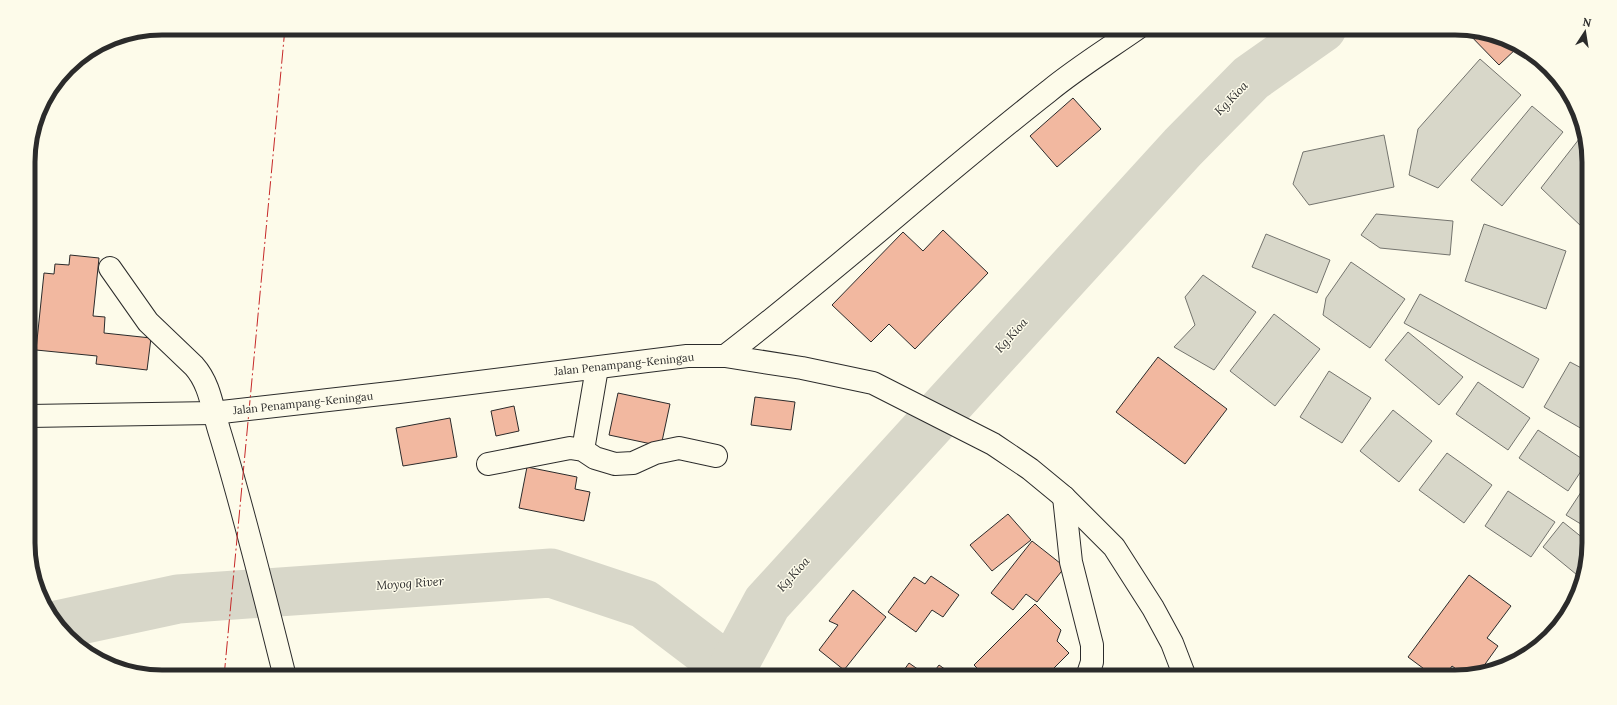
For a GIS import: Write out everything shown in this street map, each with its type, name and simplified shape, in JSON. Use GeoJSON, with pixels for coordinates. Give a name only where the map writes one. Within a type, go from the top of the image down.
{"type":"FeatureCollection","features":[{"type":"Feature","properties":{"kind":"main road"},"geometry":{"type":"LineString","coordinates":[[725,356],[790,306],[873,235],[1050,90],[1128,35]]}},
{"type":"Feature","properties":{"kind":"main road"},"geometry":{"type":"LineString","coordinates":[[110,268],[148,322],[202,375],[208,386],[213,413],[234,480],[282,670]]}},
{"type":"Feature","properties":{"kind":"main road","name":"Jalan Penampang-Keningau"},"geometry":{"type":"LineString","coordinates":[[35,416],[213,413],[399,392],[571,369],[597,368],[687,356],[725,356],[802,368],[873,383],[993,444],[1030,469],[1064,497],[1114,548],[1153,608],[1172,643],[1182,670]]}},
{"type":"Feature","properties":{"kind":"main road"},"geometry":{"type":"LineString","coordinates":[[583,450],[597,368]]}},
{"type":"Feature","properties":{"kind":"main road"},"geometry":{"type":"LineString","coordinates":[[488,464],[558,450],[577,448],[595,458],[621,464],[633,463],[655,453],[679,448],[716,456]]}},
{"type":"Feature","properties":{"kind":"main road"},"geometry":{"type":"LineString","coordinates":[[1064,497],[1071,562],[1092,645],[1092,662],[1089,670]]}},
{"type":"Feature","properties":{"kind":"shaded area"},"geometry":{"type":"Polygon","coordinates":[[[1480,59],[1521,95],[1438,188],[1409,175],[1418,129],[1480,59]]]}},
{"type":"Feature","properties":{"kind":"shaded area"},"geometry":{"type":"Polygon","coordinates":[[[1532,106],[1563,132],[1502,206],[1471,180],[1532,106]]]}},
{"type":"Feature","properties":{"kind":"shaded area"},"geometry":{"type":"Polygon","coordinates":[[[1384,135],[1394,187],[1309,205],[1293,184],[1303,152],[1384,135]]]}},
{"type":"Feature","properties":{"kind":"shaded area"},"geometry":{"type":"Polygon","coordinates":[[[1580,138],[1582,162],[1582,227],[1541,188],[1580,138]]]}},
{"type":"Feature","properties":{"kind":"shaded area"},"geometry":{"type":"Polygon","coordinates":[[[1376,214],[1453,221],[1450,255],[1380,248],[1361,235],[1376,214]]]}},
{"type":"Feature","properties":{"kind":"shaded area"},"geometry":{"type":"Polygon","coordinates":[[[1484,224],[1566,251],[1546,309],[1465,281],[1484,224]]]}},
{"type":"Feature","properties":{"kind":"shaded area"},"geometry":{"type":"Polygon","coordinates":[[[1266,234],[1330,260],[1317,293],[1252,267],[1266,234]]]}},
{"type":"Feature","properties":{"kind":"shaded area"},"geometry":{"type":"Polygon","coordinates":[[[1351,262],[1405,299],[1370,348],[1323,315],[1326,298],[1351,262]]]}},
{"type":"Feature","properties":{"kind":"shaded area"},"geometry":{"type":"Polygon","coordinates":[[[1203,275],[1256,312],[1214,370],[1174,347],[1195,325],[1185,297],[1203,275]]]}},
{"type":"Feature","properties":{"kind":"shaded area"},"geometry":{"type":"Polygon","coordinates":[[[1420,294],[1539,359],[1523,388],[1404,323],[1420,294]]]}},
{"type":"Feature","properties":{"kind":"shaded area"},"geometry":{"type":"Polygon","coordinates":[[[1274,314],[1320,349],[1275,406],[1230,371],[1274,314]]]}},
{"type":"Feature","properties":{"kind":"shaded area"},"geometry":{"type":"Polygon","coordinates":[[[1408,332],[1463,377],[1439,405],[1385,360],[1408,332]]]}},
{"type":"Feature","properties":{"kind":"shaded area"},"geometry":{"type":"Polygon","coordinates":[[[1570,362],[1582,368],[1582,429],[1544,407],[1570,362]]]}},
{"type":"Feature","properties":{"kind":"shaded area"},"geometry":{"type":"Polygon","coordinates":[[[1329,371],[1371,398],[1342,443],[1300,417],[1329,371]]]}},
{"type":"Feature","properties":{"kind":"shaded area"},"geometry":{"type":"Polygon","coordinates":[[[1478,382],[1530,418],[1508,450],[1456,414],[1478,382]]]}},
{"type":"Feature","properties":{"kind":"shaded area"},"geometry":{"type":"Polygon","coordinates":[[[1393,410],[1432,441],[1399,482],[1360,451],[1393,410]]]}},
{"type":"Feature","properties":{"kind":"shaded area"},"geometry":{"type":"Polygon","coordinates":[[[1538,430],[1582,459],[1582,470],[1568,491],[1519,458],[1538,430]]]}},
{"type":"Feature","properties":{"kind":"shaded area"},"geometry":{"type":"Polygon","coordinates":[[[1447,453],[1492,485],[1464,523],[1419,490],[1447,453]]]}},
{"type":"Feature","properties":{"kind":"shaded area"},"geometry":{"type":"Polygon","coordinates":[[[1508,491],[1555,522],[1531,557],[1485,526],[1508,491]]]}},
{"type":"Feature","properties":{"kind":"shaded area"},"geometry":{"type":"Polygon","coordinates":[[[1582,491],[1582,525],[1566,515],[1582,491]]]}},
{"type":"Feature","properties":{"kind":"shaded area"},"geometry":{"type":"Polygon","coordinates":[[[1563,522],[1582,537],[1581,560],[1578,575],[1543,547],[1563,522]]]}},
{"type":"Feature","properties":{"kind":"building"},"geometry":{"type":"Polygon","coordinates":[[[1471,36],[1496,42],[1515,50],[1499,65],[1471,36]]]}},
{"type":"Feature","properties":{"kind":"building"},"geometry":{"type":"Polygon","coordinates":[[[1073,98],[1101,129],[1057,167],[1030,136],[1073,98]]]}},
{"type":"Feature","properties":{"kind":"building"},"geometry":{"type":"Polygon","coordinates":[[[943,230],[988,273],[915,349],[889,324],[871,342],[832,305],[903,232],[923,251],[943,230]]]}},
{"type":"Feature","properties":{"kind":"building"},"geometry":{"type":"Polygon","coordinates":[[[70,255],[99,258],[93,316],[105,317],[104,333],[151,338],[147,370],[96,364],[97,356],[36,350],[44,273],[54,274],[55,264],[69,265],[70,255]]]}},
{"type":"Feature","properties":{"kind":"building"},"geometry":{"type":"Polygon","coordinates":[[[1158,357],[1227,409],[1185,464],[1116,412],[1158,357]]]}},
{"type":"Feature","properties":{"kind":"building"},"geometry":{"type":"Polygon","coordinates":[[[618,393],[670,404],[661,446],[609,435],[618,393]]]}},
{"type":"Feature","properties":{"kind":"building"},"geometry":{"type":"Polygon","coordinates":[[[755,397],[795,402],[791,430],[751,425],[755,397]]]}},
{"type":"Feature","properties":{"kind":"building"},"geometry":{"type":"Polygon","coordinates":[[[514,406],[519,431],[496,436],[491,411],[514,406]]]}},
{"type":"Feature","properties":{"kind":"building"},"geometry":{"type":"Polygon","coordinates":[[[450,418],[457,457],[403,466],[396,428],[450,418]]]}},
{"type":"Feature","properties":{"kind":"building"},"geometry":{"type":"Polygon","coordinates":[[[527,467],[577,477],[575,489],[590,492],[584,521],[519,508],[527,467]]]}},
{"type":"Feature","properties":{"kind":"building"},"geometry":{"type":"Polygon","coordinates":[[[1008,514],[1031,540],[992,571],[970,545],[1008,514]]]}},
{"type":"Feature","properties":{"kind":"building"},"geometry":{"type":"Polygon","coordinates":[[[1032,541],[1065,567],[1037,602],[1026,594],[1013,610],[991,593],[1032,541]]]}},
{"type":"Feature","properties":{"kind":"building"},"geometry":{"type":"Polygon","coordinates":[[[1469,575],[1511,606],[1487,638],[1498,646],[1483,667],[1458,670],[1452,666],[1449,670],[1426,670],[1408,657],[1469,575]]]}},
{"type":"Feature","properties":{"kind":"building"},"geometry":{"type":"Polygon","coordinates":[[[931,576],[959,595],[943,617],[932,610],[916,632],[888,612],[914,577],[925,584],[931,576]]]}},
{"type":"Feature","properties":{"kind":"building"},"geometry":{"type":"Polygon","coordinates":[[[853,590],[886,617],[844,670],[819,650],[838,625],[829,621],[853,590]]]}},
{"type":"Feature","properties":{"kind":"building"},"geometry":{"type":"Polygon","coordinates":[[[1035,604],[1061,630],[1057,641],[1069,653],[1052,670],[979,670],[974,665],[1035,604]]]}},
{"type":"Feature","properties":{"kind":"building"},"geometry":{"type":"Polygon","coordinates":[[[909,663],[919,670],[904,670],[909,663]]]}},
{"type":"Feature","properties":{"kind":"building"},"geometry":{"type":"Polygon","coordinates":[[[939,665],[946,670],[935,670],[939,665]]]}},
{"type":"Feature","properties":{"kind":"waterway","name":"Kg.Kioa"},"geometry":{"type":"LineString","coordinates":[[731,670],[767,603],[1183,147],[1251,78],[1312,35]]}},
{"type":"Feature","properties":{"kind":"waterway","name":"Moyog River"},"geometry":{"type":"LineString","coordinates":[[64,624],[178,599],[551,573],[644,604],[731,670]]}},
{"type":"Feature","properties":{"kind":"power"},"geometry":{"type":"LineString","coordinates":[[225,670],[284,35]]}}]}
